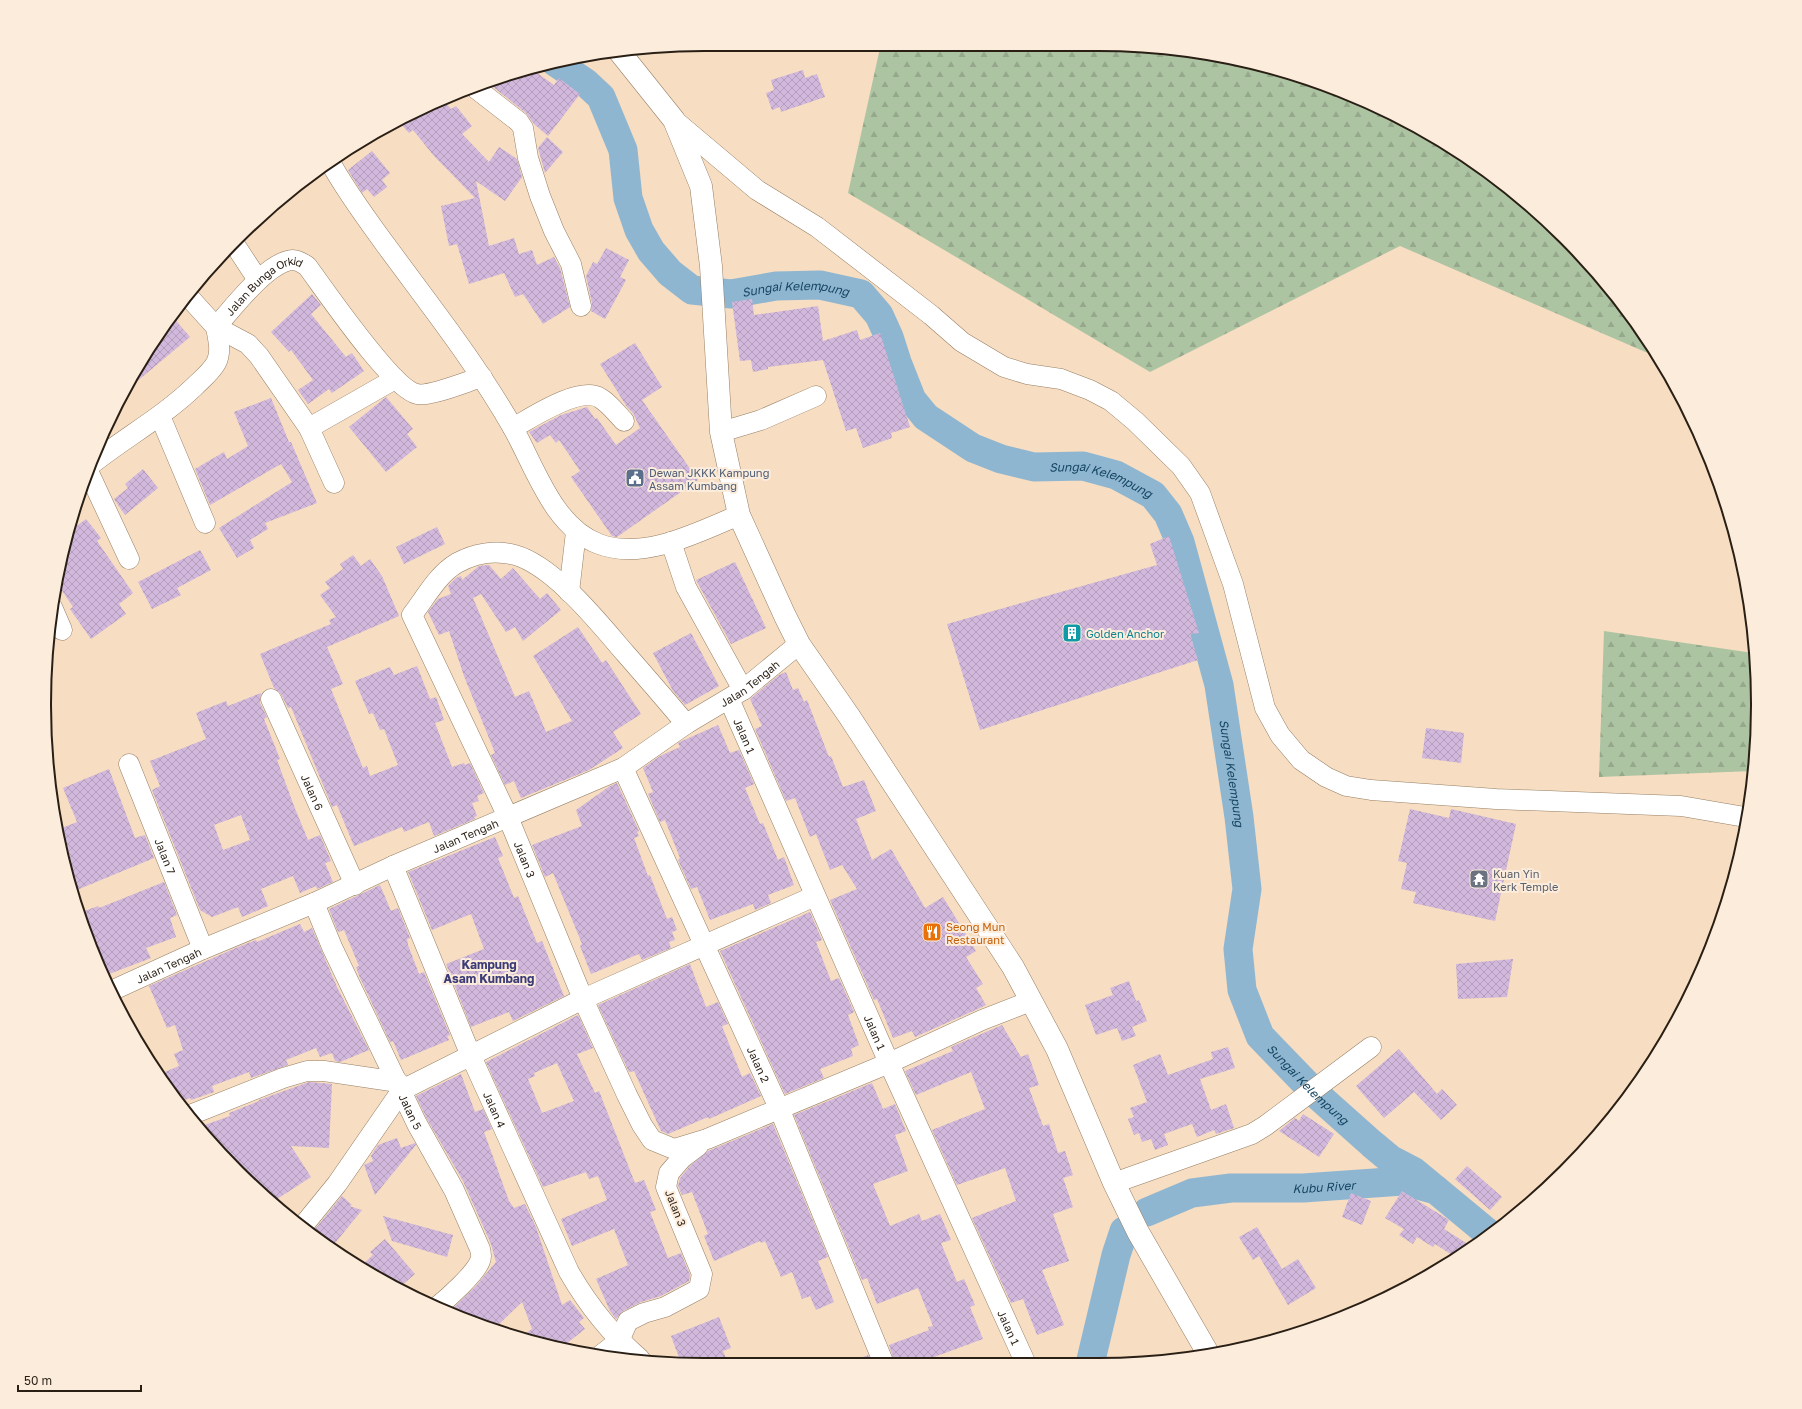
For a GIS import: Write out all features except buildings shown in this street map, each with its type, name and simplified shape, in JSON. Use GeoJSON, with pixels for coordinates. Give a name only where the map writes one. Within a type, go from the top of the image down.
{"type":"FeatureCollection","features":[{"type":"Feature","properties":{"kind":"main road"},"geometry":{"type":"LineString","coordinates":[[623,57],[674,120],[701,186],[711,266],[721,432],[739,515],[799,644],[849,716],[1013,967],[1057,1049],[1114,1183],[1138,1232],[1205,1348]]}},
{"type":"Feature","properties":{"kind":"street"},"geometry":{"type":"LineString","coordinates":[[480,91],[513,117],[523,128],[528,158],[554,231],[571,264],[581,306]]}},
{"type":"Feature","properties":{"kind":"street"},"geometry":{"type":"LineString","coordinates":[[674,120],[757,190],[817,227],[931,315],[962,342],[1004,367],[1027,374],[1061,379],[1104,397],[1135,421],[1181,466],[1200,493],[1231,576],[1265,708],[1280,735],[1301,760],[1326,777],[1346,786],[1371,790],[1496,799],[1681,806],[1741,816]]}},
{"type":"Feature","properties":{"kind":"street"},"geometry":{"type":"LineString","coordinates":[[333,167],[376,231],[482,377],[513,428],[558,512],[576,532],[599,544],[614,548],[631,549],[650,547],[671,542],[739,515]]}},
{"type":"Feature","properties":{"kind":"street"},"geometry":{"type":"LineString","coordinates":[[237,248],[258,280]]}},
{"type":"Feature","properties":{"kind":"street","name":"Jalan Bunga Orkid"},"geometry":{"type":"LineString","coordinates":[[104,447],[160,416],[209,372],[216,363],[219,351],[216,327],[258,280],[278,265],[285,262],[298,260],[307,266],[377,359],[395,379],[409,391],[418,395],[428,394],[482,377]]}},
{"type":"Feature","properties":{"kind":"street"},"geometry":{"type":"LineString","coordinates":[[192,300],[216,327],[248,344],[259,356],[309,428],[334,483]]}},
{"type":"Feature","properties":{"kind":"street"},"geometry":{"type":"LineString","coordinates":[[309,428],[395,379]]}},
{"type":"Feature","properties":{"kind":"street"},"geometry":{"type":"LineString","coordinates":[[513,428],[569,398],[588,394],[599,397],[624,421]]}},
{"type":"Feature","properties":{"kind":"street"},"geometry":{"type":"LineString","coordinates":[[721,432],[761,420],[816,396]]}},
{"type":"Feature","properties":{"kind":"street"},"geometry":{"type":"LineString","coordinates":[[160,416],[205,523]]}},
{"type":"Feature","properties":{"kind":"street"},"geometry":{"type":"LineString","coordinates":[[92,479],[129,558]]}},
{"type":"Feature","properties":{"kind":"street"},"geometry":{"type":"LineString","coordinates":[[569,592],[576,532]]}},
{"type":"Feature","properties":{"kind":"street","name":"Jalan 1"},"geometry":{"type":"LineString","coordinates":[[671,542],[686,587],[736,695],[815,896],[1023,1358]]}},
{"type":"Feature","properties":{"kind":"street","name":"Jalan 3"},"geometry":{"type":"LineString","coordinates":[[686,724],[602,626],[569,592],[542,569],[516,556],[496,552],[473,556],[458,563],[444,572],[412,615],[508,818],[583,999],[642,1125],[652,1140],[674,1150],[708,1139]]}},
{"type":"Feature","properties":{"kind":"street"},"geometry":{"type":"LineString","coordinates":[[57,619],[62,630]]}},
{"type":"Feature","properties":{"kind":"street","name":"Jalan Tengah"},"geometry":{"type":"LineString","coordinates":[[116,989],[202,949],[314,903],[393,866],[623,768],[686,724],[736,695],[799,644]]}},
{"type":"Feature","properties":{"kind":"street","name":"Jalan 6"},"geometry":{"type":"LineString","coordinates":[[271,699],[355,885]]}},
{"type":"Feature","properties":{"kind":"street","name":"Jalan 7"},"geometry":{"type":"LineString","coordinates":[[129,764],[202,949]]}},
{"type":"Feature","properties":{"kind":"street","name":"Jalan 2"},"geometry":{"type":"LineString","coordinates":[[623,768],[779,1108],[882,1358]]}},
{"type":"Feature","properties":{"kind":"street","name":"Jalan 4"},"geometry":{"type":"LineString","coordinates":[[393,866],[472,1056],[569,1272],[590,1305],[619,1341]]}},
{"type":"Feature","properties":{"kind":"street"},"geometry":{"type":"LineString","coordinates":[[195,1113],[283,1078],[307,1071],[324,1071],[400,1086],[472,1056],[583,999],[815,896]]}},
{"type":"Feature","properties":{"kind":"street","name":"Jalan 5"},"geometry":{"type":"LineString","coordinates":[[314,903],[332,947],[417,1124],[454,1190],[473,1230],[481,1255],[476,1268],[442,1303]]}},
{"type":"Feature","properties":{"kind":"street"},"geometry":{"type":"LineString","coordinates":[[708,1139],[889,1063],[982,1020],[1031,1001]]}},
{"type":"Feature","properties":{"kind":"street"},"geometry":{"type":"LineString","coordinates":[[1114,1183],[1252,1134],[1302,1099],[1371,1047]]}},
{"type":"Feature","properties":{"kind":"street"},"geometry":{"type":"LineString","coordinates":[[306,1222],[336,1184],[400,1086]]}},
{"type":"Feature","properties":{"kind":"street","name":"Jalan 3"},"geometry":{"type":"LineString","coordinates":[[619,1341],[628,1321],[644,1313],[665,1307],[699,1289],[702,1274],[666,1187],[669,1173],[682,1158],[708,1139]]}},
{"type":"Feature","properties":{"kind":"street"},"geometry":{"type":"LineString","coordinates":[[607,1350],[619,1341],[634,1354]]}},
{"type":"Feature","properties":{"kind":"green space"},"geometry":{"type":"Polygon","coordinates":[[[879,51],[1140,52],[1225,64],[1267,73],[1348,101],[1387,118],[1461,161],[1528,213],[1560,242],[1616,307],[1648,353],[1400,246],[1150,372],[848,193],[879,51]]]}},
{"type":"Feature","properties":{"kind":"green space"},"geometry":{"type":"Polygon","coordinates":[[[1604,631],[1749,652],[1751,704],[1750,747],[1747,771],[1599,777],[1604,631]]]}},
{"type":"Feature","properties":{"kind":"waterway","name":"Sungai Kelempung"},"geometry":{"type":"LineString","coordinates":[[563,67],[586,83],[601,97],[623,150],[628,198],[639,230],[651,251],[670,273],[692,290],[731,294],[776,286],[820,285],[861,294],[879,315],[889,337],[912,400],[926,417],[973,448],[1001,459],[1034,467],[1083,466],[1116,475],[1153,495],[1168,514],[1180,542],[1219,685],[1239,817],[1247,889],[1238,949],[1242,990],[1260,1036],[1317,1095],[1372,1144],[1390,1159],[1413,1171],[1436,1190]]}},
{"type":"Feature","properties":{"kind":"waterway","name":"Kubu River"},"geometry":{"type":"LineString","coordinates":[[1147,1212],[1192,1193],[1231,1188],[1303,1188],[1403,1181],[1436,1190],[1485,1230]]}},
{"type":"Feature","properties":{"kind":"waterway","name":"Kubu River"},"geometry":{"type":"LineString","coordinates":[[1091,1358],[1116,1255],[1124,1231]]}},
{"type":"Feature","properties":{"kind":"place","name":"Dewan JKKK Kampung Assam Kumbang"},"geometry":{"type":"Point","coordinates":[635,478]}},
{"type":"Feature","properties":{"kind":"place","name":"Golden Anchor"},"geometry":{"type":"Point","coordinates":[1072,633]}},
{"type":"Feature","properties":{"kind":"place","name":"Kuan Yin Kerk Temple"},"geometry":{"type":"Point","coordinates":[1479,879]}},
{"type":"Feature","properties":{"kind":"place","name":"Seong Mun Restaurant"},"geometry":{"type":"Point","coordinates":[932,932]}},
{"type":"Feature","properties":{"kind":"district","name":"Kampung Asam Kumbang"},"geometry":{"type":"Point","coordinates":[489,971]}}]}
